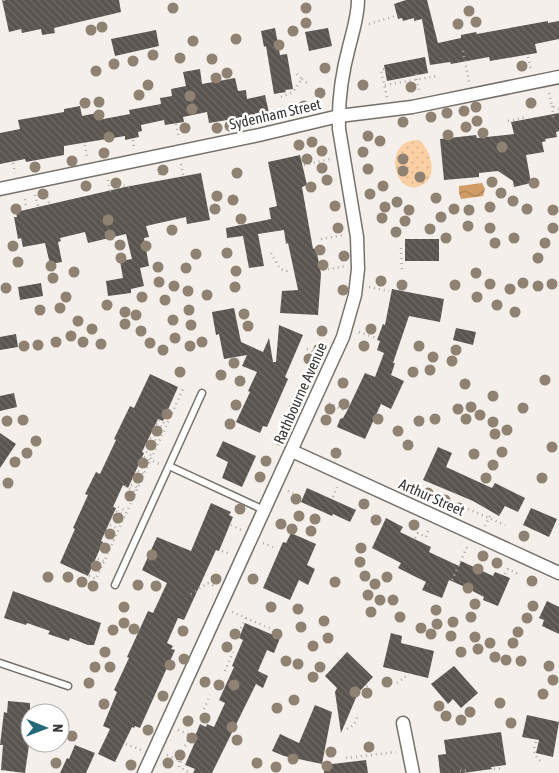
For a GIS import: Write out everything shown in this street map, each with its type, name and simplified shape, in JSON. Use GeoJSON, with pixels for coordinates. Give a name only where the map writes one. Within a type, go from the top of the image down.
{"type":"FeatureCollection","features":[{"type":"Feature","properties":{"kind":"street","name":"Rathbourne Avenue"},"geometry":{"type":"LineString","coordinates":[[144,773],[343,337],[355,295],[358,263],[356,232],[339,129],[339,116],[344,71],[357,19],[358,0]]}},
{"type":"Feature","properties":{"kind":"street","name":"Sydenham Street"},"geometry":{"type":"LineString","coordinates":[[0,189],[259,135],[339,116],[412,107],[559,77]]}},
{"type":"Feature","properties":{"kind":"street","name":"Arthur Street"},"geometry":{"type":"LineString","coordinates":[[292,451],[559,573]]}},
{"type":"Feature","properties":{"kind":"street"},"geometry":{"type":"LineString","coordinates":[[404,722],[413,773]]}},
{"type":"Feature","properties":{"kind":"lane"},"geometry":{"type":"LineString","coordinates":[[115,585],[202,393]]}},
{"type":"Feature","properties":{"kind":"lane"},"geometry":{"type":"LineString","coordinates":[[169,467],[264,510]]}},
{"type":"Feature","properties":{"kind":"lane"},"geometry":{"type":"LineString","coordinates":[[0,663],[68,686]]}},
{"type":"Feature","properties":{"kind":"path"},"geometry":{"type":"LineString","coordinates":[[369,24],[395,16]]}},
{"type":"Feature","properties":{"kind":"path"},"geometry":{"type":"LineString","coordinates":[[463,51],[469,82]]}},
{"type":"Feature","properties":{"kind":"path"},"geometry":{"type":"LineString","coordinates":[[528,57],[531,71]]}},
{"type":"Feature","properties":{"kind":"path"},"geometry":{"type":"LineString","coordinates":[[384,69],[381,70],[387,98]]}},
{"type":"Feature","properties":{"kind":"path"},"geometry":{"type":"LineString","coordinates":[[296,73],[308,84]]}},
{"type":"Feature","properties":{"kind":"path"},"geometry":{"type":"LineString","coordinates":[[416,74],[419,92]]}},
{"type":"Feature","properties":{"kind":"path"},"geometry":{"type":"LineString","coordinates":[[384,85],[437,76]]}},
{"type":"Feature","properties":{"kind":"path"},"geometry":{"type":"LineString","coordinates":[[281,97],[293,92],[302,79]]}},
{"type":"Feature","properties":{"kind":"path"},"geometry":{"type":"LineString","coordinates":[[548,89],[554,119]]}},
{"type":"Feature","properties":{"kind":"path"},"geometry":{"type":"LineString","coordinates":[[552,106],[559,109]]}},
{"type":"Feature","properties":{"kind":"path"},"geometry":{"type":"LineString","coordinates":[[508,121],[525,117]]}},
{"type":"Feature","properties":{"kind":"path"},"geometry":{"type":"LineString","coordinates":[[176,124],[179,142]]}},
{"type":"Feature","properties":{"kind":"path"},"geometry":{"type":"LineString","coordinates":[[85,145],[87,161]]}},
{"type":"Feature","properties":{"kind":"path"},"geometry":{"type":"LineString","coordinates":[[304,165],[332,159]]}},
{"type":"Feature","properties":{"kind":"path"},"geometry":{"type":"LineString","coordinates":[[181,161],[183,175]]}},
{"type":"Feature","properties":{"kind":"path"},"geometry":{"type":"LineString","coordinates":[[13,163],[15,176]]}},
{"type":"Feature","properties":{"kind":"path"},"geometry":{"type":"LineString","coordinates":[[107,176],[110,192],[114,187],[131,187]]}},
{"type":"Feature","properties":{"kind":"path"},"geometry":{"type":"LineString","coordinates":[[121,179],[122,186]]}},
{"type":"Feature","properties":{"kind":"path"},"geometry":{"type":"LineString","coordinates":[[46,189],[49,203]]}},
{"type":"Feature","properties":{"kind":"path"},"geometry":{"type":"LineString","coordinates":[[35,191],[38,206]]}},
{"type":"Feature","properties":{"kind":"path"},"geometry":{"type":"LineString","coordinates":[[24,193],[26,207]]}},
{"type":"Feature","properties":{"kind":"path"},"geometry":{"type":"LineString","coordinates":[[321,239],[356,232]]}},
{"type":"Feature","properties":{"kind":"path"},"geometry":{"type":"LineString","coordinates":[[402,248],[402,271]]}},
{"type":"Feature","properties":{"kind":"path"},"geometry":{"type":"LineString","coordinates":[[271,253],[280,269],[287,271],[291,269]]}},
{"type":"Feature","properties":{"kind":"path"},"geometry":{"type":"LineString","coordinates":[[323,270],[358,263]]}},
{"type":"Feature","properties":{"kind":"path"},"geometry":{"type":"LineString","coordinates":[[369,288],[389,291]]}},
{"type":"Feature","properties":{"kind":"path"},"geometry":{"type":"LineString","coordinates":[[358,332],[376,338]]}},
{"type":"Feature","properties":{"kind":"path"},"geometry":{"type":"LineString","coordinates":[[89,576],[96,579],[183,389],[180,387]]}},
{"type":"Feature","properties":{"kind":"path"},"geometry":{"type":"LineString","coordinates":[[326,402],[345,411]]}},
{"type":"Feature","properties":{"kind":"path"},"geometry":{"type":"LineString","coordinates":[[169,408],[173,410]]}},
{"type":"Feature","properties":{"kind":"path"},"geometry":{"type":"LineString","coordinates":[[159,420],[167,424]]}},
{"type":"Feature","properties":{"kind":"path"},"geometry":{"type":"LineString","coordinates":[[156,424],[165,428]]}},
{"type":"Feature","properties":{"kind":"path"},"geometry":{"type":"LineString","coordinates":[[150,438],[159,442]]}},
{"type":"Feature","properties":{"kind":"path"},"geometry":{"type":"LineString","coordinates":[[146,452],[152,456]]}},
{"type":"Feature","properties":{"kind":"path"},"geometry":{"type":"LineString","coordinates":[[144,457],[169,467]]}},
{"type":"Feature","properties":{"kind":"path"},"geometry":{"type":"LineString","coordinates":[[138,471],[144,474]]}},
{"type":"Feature","properties":{"kind":"path"},"geometry":{"type":"LineString","coordinates":[[131,485],[138,488]]}},
{"type":"Feature","properties":{"kind":"path"},"geometry":{"type":"LineString","coordinates":[[332,497],[339,485]]}},
{"type":"Feature","properties":{"kind":"path"},"geometry":{"type":"LineString","coordinates":[[125,486],[136,492]]}},
{"type":"Feature","properties":{"kind":"path"},"geometry":{"type":"LineString","coordinates":[[285,490],[300,496]]}},
{"type":"Feature","properties":{"kind":"path"},"geometry":{"type":"LineString","coordinates":[[118,507],[127,511]]}},
{"type":"Feature","properties":{"kind":"path"},"geometry":{"type":"LineString","coordinates":[[468,508],[505,525]]}},
{"type":"Feature","properties":{"kind":"path"},"geometry":{"type":"LineString","coordinates":[[116,511],[125,516]]}},
{"type":"Feature","properties":{"kind":"path"},"geometry":{"type":"LineString","coordinates":[[485,526],[490,517]]}},
{"type":"Feature","properties":{"kind":"path"},"geometry":{"type":"LineString","coordinates":[[110,525],[119,529]]}},
{"type":"Feature","properties":{"kind":"path"},"geometry":{"type":"LineString","coordinates":[[415,538],[418,533],[426,537],[430,527]]}},
{"type":"Feature","properties":{"kind":"path"},"geometry":{"type":"LineString","coordinates":[[106,540],[113,543]]}},
{"type":"Feature","properties":{"kind":"path"},"geometry":{"type":"LineString","coordinates":[[262,542],[275,548]]}},
{"type":"Feature","properties":{"kind":"path"},"geometry":{"type":"LineString","coordinates":[[104,544],[110,547]]}},
{"type":"Feature","properties":{"kind":"path"},"geometry":{"type":"LineString","coordinates":[[452,580],[468,544]]}},
{"type":"Feature","properties":{"kind":"path"},"geometry":{"type":"LineString","coordinates":[[98,558],[104,562]]}},
{"type":"Feature","properties":{"kind":"path"},"geometry":{"type":"LineString","coordinates":[[462,558],[466,560]]}},
{"type":"Feature","properties":{"kind":"path"},"geometry":{"type":"LineString","coordinates":[[505,574],[508,569],[518,574]]}},
{"type":"Feature","properties":{"kind":"path"},"geometry":{"type":"LineString","coordinates":[[191,594],[208,583],[227,591]]}},
{"type":"Feature","properties":{"kind":"path"},"geometry":{"type":"LineString","coordinates":[[230,611],[274,630]]}},
{"type":"Feature","properties":{"kind":"path"},"geometry":{"type":"LineString","coordinates":[[241,628],[246,618]]}},
{"type":"Feature","properties":{"kind":"path"},"geometry":{"type":"LineString","coordinates":[[225,671],[233,652]]}},
{"type":"Feature","properties":{"kind":"path"},"geometry":{"type":"LineString","coordinates":[[398,683],[409,674]]}},
{"type":"Feature","properties":{"kind":"path"},"geometry":{"type":"LineString","coordinates":[[363,690],[370,683]]}},
{"type":"Feature","properties":{"kind":"path"},"geometry":{"type":"LineString","coordinates":[[204,709],[210,695]]}},
{"type":"Feature","properties":{"kind":"path"},"geometry":{"type":"LineString","coordinates":[[347,729],[354,725],[358,715]]}},
{"type":"Feature","properties":{"kind":"path"},"geometry":{"type":"LineString","coordinates":[[177,729],[191,735],[186,746]]}},
{"type":"Feature","properties":{"kind":"path"},"geometry":{"type":"LineString","coordinates":[[536,742],[534,748],[535,755],[542,763]]}},
{"type":"Feature","properties":{"kind":"path"},"geometry":{"type":"LineString","coordinates":[[346,758],[409,750]]}},
{"type":"Feature","properties":{"kind":"path"},"geometry":{"type":"LineString","coordinates":[[166,754],[184,763]]}},
{"type":"Feature","properties":{"kind":"path"},"geometry":{"type":"LineString","coordinates":[[179,761],[179,767],[185,772],[190,773]]}},
{"type":"Feature","properties":{"kind":"path"},"geometry":{"type":"LineString","coordinates":[[494,769],[503,768]]}},
{"type":"Feature","properties":{"kind":"path"},"geometry":{"type":"LineString","coordinates":[[460,771],[467,770]]}},
{"type":"Feature","properties":{"kind":"shaded area"},"geometry":{"type":"Polygon","coordinates":[[[419,140],[430,157],[432,171],[426,182],[420,186],[411,187],[398,176],[396,157],[399,148],[407,142],[419,140]]]}},
{"type":"Feature","properties":{"kind":"water"},"geometry":{"type":"Polygon","coordinates":[[[482,183],[485,189],[483,196],[461,199],[459,186],[482,183]]]}},
{"type":"Feature","properties":{"kind":"building"},"geometry":{"type":"Polygon","coordinates":[[[2,0],[119,0],[121,12],[54,28],[55,33],[42,35],[41,29],[22,33],[21,29],[9,32],[2,0]]]}},
{"type":"Feature","properties":{"kind":"building"},"geometry":{"type":"Polygon","coordinates":[[[406,0],[427,0],[438,43],[461,38],[461,35],[476,32],[477,34],[548,21],[548,23],[559,21],[559,39],[535,44],[537,53],[490,61],[489,57],[451,64],[450,62],[430,65],[422,19],[414,21],[414,18],[403,21],[402,18],[398,19],[394,4],[406,0]]]}},
{"type":"Feature","properties":{"kind":"building"},"geometry":{"type":"Polygon","coordinates":[[[275,28],[280,55],[287,54],[293,89],[274,94],[266,46],[264,47],[261,31],[275,28]]]}},
{"type":"Feature","properties":{"kind":"building"},"geometry":{"type":"Polygon","coordinates":[[[328,28],[332,46],[309,51],[305,32],[328,28]]]}},
{"type":"Feature","properties":{"kind":"building"},"geometry":{"type":"Polygon","coordinates":[[[156,30],[159,46],[115,56],[111,39],[156,30]]]}},
{"type":"Feature","properties":{"kind":"building"},"geometry":{"type":"Polygon","coordinates":[[[425,57],[428,73],[387,81],[384,65],[425,57]]]}},
{"type":"Feature","properties":{"kind":"building"},"geometry":{"type":"Polygon","coordinates":[[[200,69],[202,84],[235,78],[238,91],[246,90],[247,99],[265,95],[269,113],[209,123],[207,112],[183,117],[184,122],[165,125],[164,120],[141,125],[142,131],[138,132],[139,137],[125,140],[125,136],[64,146],[64,155],[26,162],[25,159],[0,164],[0,133],[20,129],[18,120],[64,112],[64,109],[80,106],[82,116],[97,113],[98,120],[130,114],[129,110],[161,104],[160,98],[172,96],[171,89],[186,86],[183,72],[200,69]]]}},
{"type":"Feature","properties":{"kind":"building"},"geometry":{"type":"Polygon","coordinates":[[[559,113],[557,137],[545,139],[546,141],[542,142],[544,152],[526,155],[531,183],[514,187],[513,181],[498,171],[479,173],[479,177],[444,180],[440,139],[476,135],[477,138],[514,134],[511,122],[559,113]]]}},
{"type":"Feature","properties":{"kind":"building"},"geometry":{"type":"Polygon","coordinates":[[[300,155],[307,185],[302,187],[313,249],[316,248],[321,274],[318,315],[280,313],[282,291],[298,290],[284,230],[258,234],[264,266],[249,268],[243,236],[227,238],[226,228],[271,219],[269,208],[277,206],[268,162],[300,155]]]}},
{"type":"Feature","properties":{"kind":"building"},"geometry":{"type":"Polygon","coordinates":[[[201,173],[210,220],[187,224],[186,217],[146,226],[149,237],[144,238],[149,266],[140,268],[144,286],[131,289],[131,293],[108,296],[106,281],[123,278],[120,261],[132,259],[126,234],[88,243],[85,232],[60,238],[61,241],[58,242],[62,262],[50,264],[45,243],[23,247],[21,238],[18,239],[14,217],[17,217],[16,212],[125,187],[201,173]]]}},
{"type":"Feature","properties":{"kind":"building"},"geometry":{"type":"Polygon","coordinates":[[[405,239],[439,239],[439,261],[405,261],[405,239]]]}},
{"type":"Feature","properties":{"kind":"building"},"geometry":{"type":"Polygon","coordinates":[[[41,283],[43,296],[20,300],[18,287],[41,283]]]}},
{"type":"Feature","properties":{"kind":"building"},"geometry":{"type":"Polygon","coordinates":[[[392,289],[444,299],[440,322],[409,316],[393,363],[395,363],[391,375],[404,381],[391,409],[381,404],[365,439],[337,427],[340,419],[343,418],[347,411],[365,373],[375,377],[384,353],[377,350],[380,341],[377,340],[383,324],[385,325],[392,289]]]}},
{"type":"Feature","properties":{"kind":"building"},"geometry":{"type":"Polygon","coordinates":[[[234,308],[241,342],[263,352],[269,338],[273,362],[276,362],[279,325],[303,335],[285,377],[288,379],[267,427],[263,426],[260,433],[236,422],[257,372],[242,366],[247,355],[224,359],[219,334],[216,335],[212,312],[234,308]]]}},
{"type":"Feature","properties":{"kind":"building"},"geometry":{"type":"Polygon","coordinates":[[[456,328],[476,332],[473,345],[453,340],[456,328]]]}},
{"type":"Feature","properties":{"kind":"building"},"geometry":{"type":"Polygon","coordinates":[[[16,334],[18,347],[0,350],[0,337],[16,334]]]}},
{"type":"Feature","properties":{"kind":"building"},"geometry":{"type":"Polygon","coordinates":[[[150,374],[178,387],[163,421],[158,419],[142,452],[144,453],[128,488],[123,485],[113,507],[116,508],[101,541],[103,542],[88,576],[60,563],[88,495],[85,494],[96,472],[100,474],[130,406],[134,408],[150,374]]]}},
{"type":"Feature","properties":{"kind":"building"},"geometry":{"type":"Polygon","coordinates":[[[14,393],[17,407],[0,411],[0,396],[14,393]]]}},
{"type":"Feature","properties":{"kind":"building"},"geometry":{"type":"Polygon","coordinates":[[[0,433],[16,444],[0,468],[0,433]]]}},
{"type":"Feature","properties":{"kind":"building"},"geometry":{"type":"Polygon","coordinates":[[[223,441],[256,456],[242,487],[222,478],[228,462],[216,456],[223,441]]]}},
{"type":"Feature","properties":{"kind":"building"},"geometry":{"type":"Polygon","coordinates":[[[438,447],[452,453],[446,467],[492,488],[495,483],[525,498],[518,512],[505,506],[499,516],[473,501],[423,480],[438,447]]]}},
{"type":"Feature","properties":{"kind":"building"},"geometry":{"type":"Polygon","coordinates":[[[307,488],[356,510],[350,522],[301,502],[307,488]]]}},
{"type":"Feature","properties":{"kind":"building"},"geometry":{"type":"Polygon","coordinates":[[[211,503],[231,512],[229,515],[233,517],[219,551],[216,550],[184,620],[178,618],[167,643],[173,646],[171,649],[175,650],[140,728],[132,727],[115,762],[98,754],[110,729],[103,726],[117,692],[114,690],[129,658],[127,657],[148,611],[153,613],[167,583],[142,570],[157,537],[191,551],[211,503]]]}},
{"type":"Feature","properties":{"kind":"building"},"geometry":{"type":"Polygon","coordinates":[[[531,508],[557,519],[549,537],[523,525],[531,508]]]}},
{"type":"Feature","properties":{"kind":"building"},"geometry":{"type":"Polygon","coordinates":[[[386,518],[403,527],[400,532],[431,547],[429,552],[459,566],[461,561],[493,576],[495,572],[510,578],[498,606],[483,600],[484,597],[449,580],[442,598],[422,590],[426,582],[398,568],[401,563],[372,548],[386,518]]]}},
{"type":"Feature","properties":{"kind":"building"},"geometry":{"type":"Polygon","coordinates":[[[291,533],[316,544],[307,565],[315,569],[308,585],[299,580],[290,600],[263,588],[283,542],[286,543],[291,533]]]}},
{"type":"Feature","properties":{"kind":"building"},"geometry":{"type":"Polygon","coordinates":[[[13,591],[101,623],[94,645],[88,645],[70,638],[69,641],[48,634],[50,631],[4,618],[13,591]]]}},
{"type":"Feature","properties":{"kind":"building"},"geometry":{"type":"Polygon","coordinates":[[[547,601],[559,607],[559,634],[542,626],[544,620],[539,618],[547,601]]]}},
{"type":"Feature","properties":{"kind":"building"},"geometry":{"type":"Polygon","coordinates":[[[245,623],[280,638],[274,653],[267,650],[258,671],[268,676],[263,688],[256,684],[212,773],[193,773],[195,769],[185,765],[195,742],[193,741],[200,724],[206,727],[207,724],[214,727],[225,703],[219,700],[234,667],[232,666],[243,640],[239,638],[245,623]]]}},
{"type":"Feature","properties":{"kind":"building"},"geometry":{"type":"Polygon","coordinates":[[[391,633],[402,636],[401,643],[434,651],[428,678],[383,667],[391,633]]]}},
{"type":"Feature","properties":{"kind":"building"},"geometry":{"type":"Polygon","coordinates":[[[347,652],[373,677],[358,693],[341,733],[335,692],[337,688],[325,676],[347,652]]]}},
{"type":"Feature","properties":{"kind":"building"},"geometry":{"type":"Polygon","coordinates":[[[454,666],[478,693],[461,708],[453,699],[448,704],[431,684],[454,666]]]}},
{"type":"Feature","properties":{"kind":"building"},"geometry":{"type":"Polygon","coordinates":[[[8,701],[30,703],[20,703],[20,753],[28,753],[25,773],[1,770],[3,745],[0,745],[4,712],[7,713],[8,701]]]}},
{"type":"Feature","properties":{"kind":"building"},"geometry":{"type":"Polygon","coordinates":[[[315,705],[332,712],[322,764],[284,756],[272,751],[280,734],[299,743],[315,705]]]}},
{"type":"Feature","properties":{"kind":"building"},"geometry":{"type":"Polygon","coordinates":[[[527,715],[559,722],[553,757],[536,753],[539,740],[522,737],[527,715]]]}},
{"type":"Feature","properties":{"kind":"building"},"geometry":{"type":"Polygon","coordinates":[[[501,732],[506,765],[463,773],[440,773],[438,755],[446,754],[444,740],[501,732]]]}},
{"type":"Feature","properties":{"kind":"building"},"geometry":{"type":"Polygon","coordinates":[[[75,745],[95,753],[86,773],[60,773],[67,758],[69,759],[75,745]]]}},
{"type":"Feature","properties":{"kind":"building"},"geometry":{"type":"Polygon","coordinates":[[[366,760],[368,773],[324,773],[324,765],[366,760]]]}}]}
